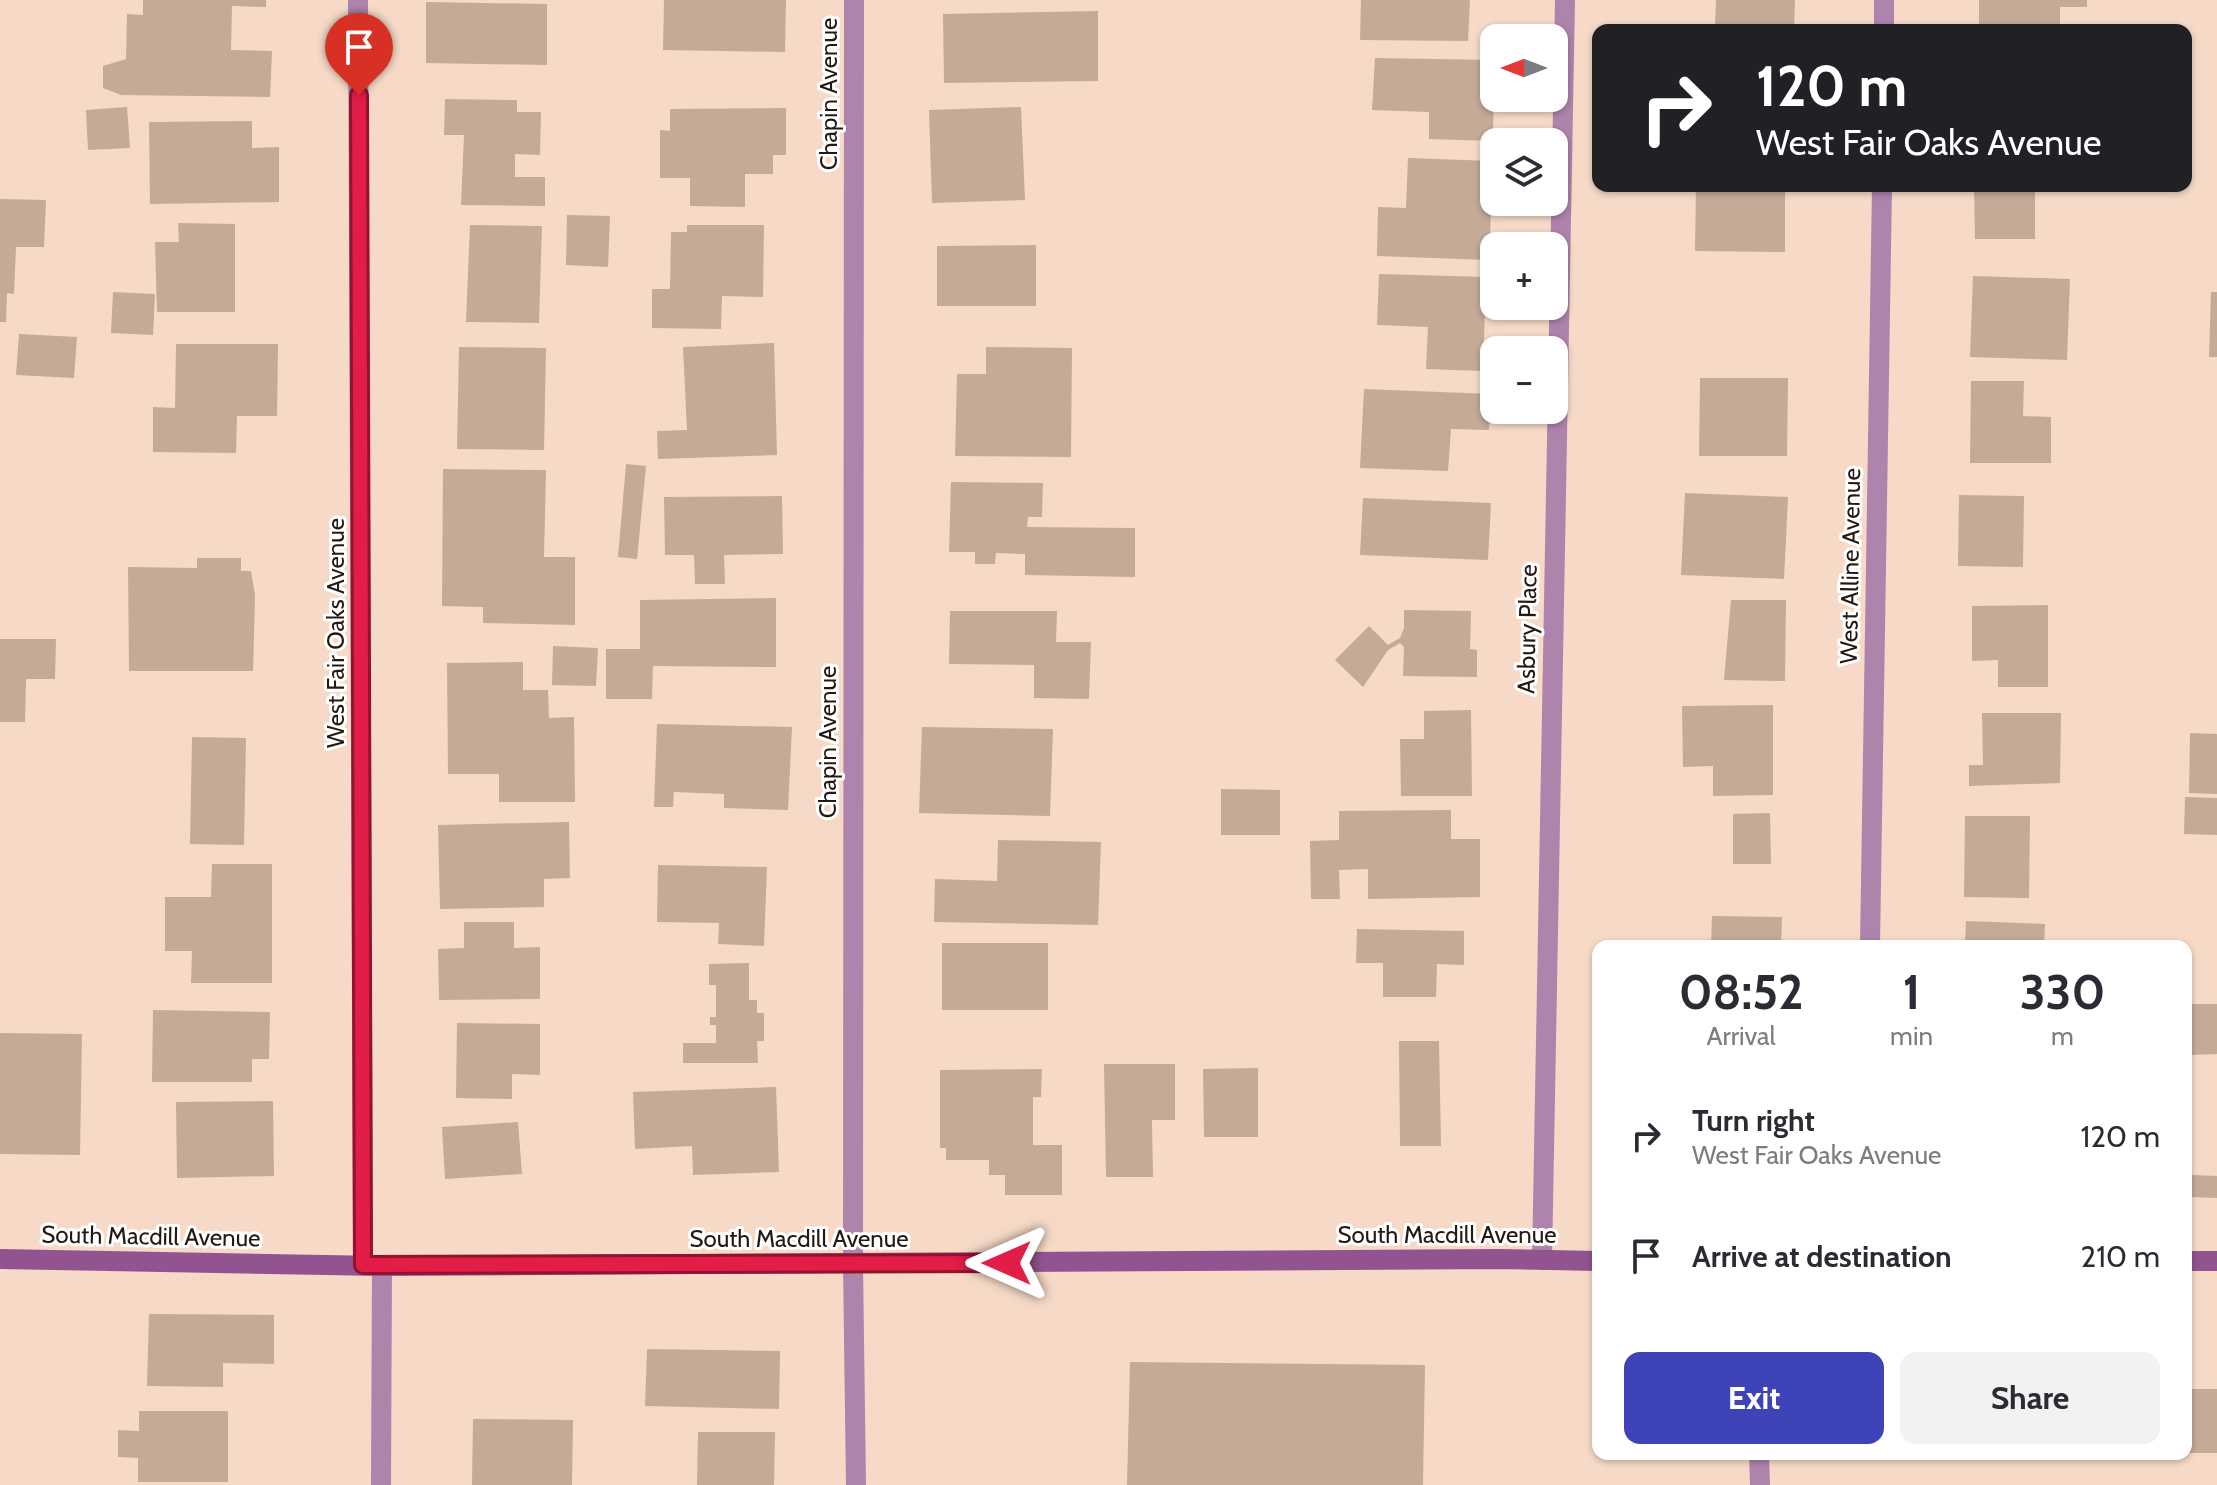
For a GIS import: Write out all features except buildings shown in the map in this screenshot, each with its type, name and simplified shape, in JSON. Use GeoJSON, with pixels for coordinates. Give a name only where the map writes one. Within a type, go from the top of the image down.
{"type":"FeatureCollection","features":[{"type":"Feature","properties":{"kind":"street","name":"West Fair Oaks Avenue"},"geometry":{"type":"LineString","coordinates":[[358,0],[372,1266],[381,1485]]}},
{"type":"Feature","properties":{"kind":"street","name":"Chapin Avenue"},"geometry":{"type":"LineString","coordinates":[[854,0],[853,1264],[856,1485]]}},
{"type":"Feature","properties":{"kind":"street","name":"Asbury Place"},"geometry":{"type":"LineString","coordinates":[[1542,1260],[1565,0]]}},
{"type":"Feature","properties":{"kind":"street"},"geometry":{"type":"LineString","coordinates":[[1884,0],[1884,24]]}},
{"type":"Feature","properties":{"kind":"street","name":"West Alline Avenue"},"geometry":{"type":"LineString","coordinates":[[1870,940],[1882,192]]}},
{"type":"Feature","properties":{"kind":"street","name":"South Macdill Avenue"},"geometry":{"type":"LineString","coordinates":[[0,1259],[372,1266],[1592,1261]]}},
{"type":"Feature","properties":{"kind":"street"},"geometry":{"type":"LineString","coordinates":[[2192,1261],[2217,1261]]}},
{"type":"Feature","properties":{"kind":"street"},"geometry":{"type":"LineString","coordinates":[[1759,1460],[1760,1485]]}},
{"type":"Feature","properties":{"kind":"route"},"geometry":{"type":"LineString","coordinates":[[359,95],[363,1265],[1007,1263]]}}]}
